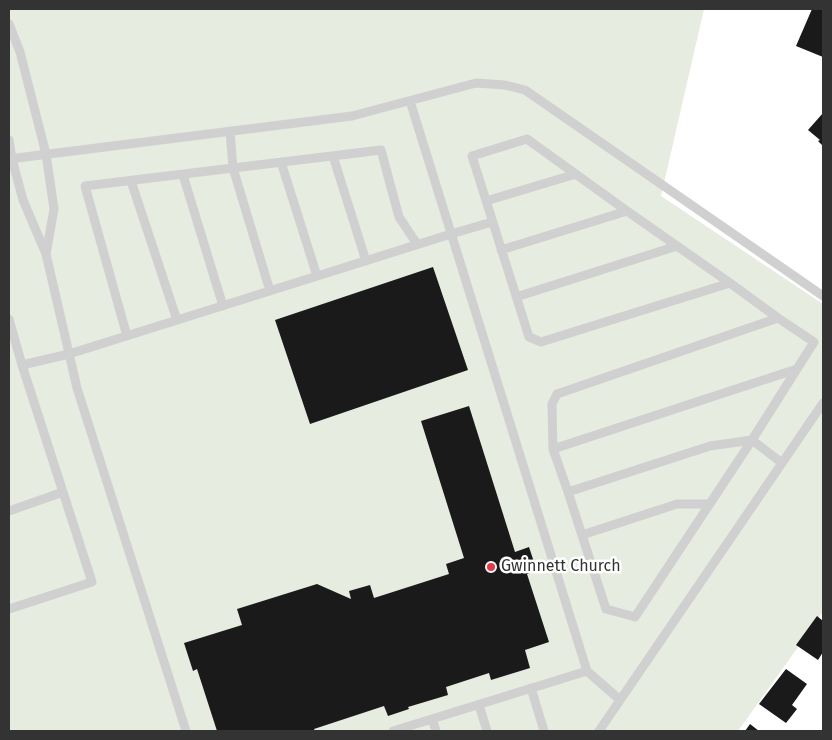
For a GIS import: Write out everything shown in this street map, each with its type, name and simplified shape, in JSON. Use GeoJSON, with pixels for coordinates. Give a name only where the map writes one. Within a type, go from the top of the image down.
{"type":"FeatureCollection","features":[{"type":"Feature","properties":{"kind":"lane"},"geometry":{"type":"LineString","coordinates":[[9,24],[20,52],[46,154],[54,209],[46,254]]}},
{"type":"Feature","properties":{"kind":"lane"},"geometry":{"type":"LineString","coordinates":[[10,159],[352,116],[476,83],[504,85],[525,90],[823,296]]}},
{"type":"Feature","properties":{"kind":"lane"},"geometry":{"type":"LineString","coordinates":[[410,101],[587,671],[620,700]]}},
{"type":"Feature","properties":{"kind":"lane"},"geometry":{"type":"LineString","coordinates":[[230,131],[233,168],[270,291]]}},
{"type":"Feature","properties":{"kind":"lane"},"geometry":{"type":"LineString","coordinates":[[9,140],[10,159],[23,200],[46,254],[77,388],[186,731]]}},
{"type":"Feature","properties":{"kind":"lane"},"geometry":{"type":"LineString","coordinates":[[730,283],[541,342],[529,337],[472,156],[527,140],[814,342],[635,617],[606,609],[554,448],[552,404],[557,394],[778,318]]}},
{"type":"Feature","properties":{"kind":"lane"},"geometry":{"type":"LineString","coordinates":[[127,336],[85,186],[381,150],[399,217],[417,244]]}},
{"type":"Feature","properties":{"kind":"lane"},"geometry":{"type":"LineString","coordinates":[[333,156],[366,261]]}},
{"type":"Feature","properties":{"kind":"lane"},"geometry":{"type":"LineString","coordinates":[[281,162],[317,276]]}},
{"type":"Feature","properties":{"kind":"lane"},"geometry":{"type":"LineString","coordinates":[[183,174],[223,306]]}},
{"type":"Feature","properties":{"kind":"lane"},"geometry":{"type":"LineString","coordinates":[[486,201],[576,174]]}},
{"type":"Feature","properties":{"kind":"lane"},"geometry":{"type":"LineString","coordinates":[[131,181],[176,320]]}},
{"type":"Feature","properties":{"kind":"lane"},"geometry":{"type":"LineString","coordinates":[[502,250],[627,211]]}},
{"type":"Feature","properties":{"kind":"lane"},"geometry":{"type":"LineString","coordinates":[[22,365],[69,354],[492,222]]}},
{"type":"Feature","properties":{"kind":"lane"},"geometry":{"type":"LineString","coordinates":[[516,297],[677,246]]}},
{"type":"Feature","properties":{"kind":"lane"},"geometry":{"type":"LineString","coordinates":[[9,319],[92,582],[9,609]]}},
{"type":"Feature","properties":{"kind":"lane"},"geometry":{"type":"LineString","coordinates":[[554,448],[797,369]]}},
{"type":"Feature","properties":{"kind":"lane"},"geometry":{"type":"LineString","coordinates":[[599,731],[823,403]]}},
{"type":"Feature","properties":{"kind":"lane"},"geometry":{"type":"LineString","coordinates":[[568,492],[710,446],[752,440],[782,463]]}},
{"type":"Feature","properties":{"kind":"lane"},"geometry":{"type":"LineString","coordinates":[[9,511],[63,492]]}},
{"type":"Feature","properties":{"kind":"lane"},"geometry":{"type":"LineString","coordinates":[[582,534],[677,504],[710,504]]}},
{"type":"Feature","properties":{"kind":"lane"},"geometry":{"type":"LineString","coordinates":[[393,731],[587,671]]}},
{"type":"Feature","properties":{"kind":"lane"},"geometry":{"type":"LineString","coordinates":[[530,688],[544,731]]}},
{"type":"Feature","properties":{"kind":"lane"},"geometry":{"type":"LineString","coordinates":[[479,705],[487,731]]}},
{"type":"Feature","properties":{"kind":"lane"},"geometry":{"type":"LineString","coordinates":[[432,719],[436,731]]}},
{"type":"Feature","properties":{"kind":"shaded area"},"geometry":{"type":"Polygon","coordinates":[[[9,9],[704,9],[661,196],[823,304],[823,612],[738,731],[9,731],[9,9]]]}},
{"type":"Feature","properties":{"kind":"building"},"geometry":{"type":"Polygon","coordinates":[[[812,9],[823,9],[823,57],[796,46],[812,9]]]}},
{"type":"Feature","properties":{"kind":"building"},"geometry":{"type":"Polygon","coordinates":[[[823,113],[823,146],[818,141],[820,140],[808,130],[823,113]]]}},
{"type":"Feature","properties":{"kind":"building"},"geometry":{"type":"Polygon","coordinates":[[[433,267],[468,370],[310,424],[275,320],[433,267]]]}},
{"type":"Feature","properties":{"kind":"building","name":"Gwinnett Church"},"geometry":{"type":"Polygon","coordinates":[[[469,406],[515,552],[529,547],[537,571],[527,574],[549,642],[525,650],[530,668],[491,680],[489,673],[446,687],[448,695],[408,707],[409,709],[388,716],[384,706],[314,729],[315,731],[217,731],[197,669],[193,671],[184,643],[242,625],[237,609],[317,584],[351,599],[349,591],[370,585],[374,598],[449,574],[446,564],[464,558],[421,421],[469,406]]]}},
{"type":"Feature","properties":{"kind":"building"},"geometry":{"type":"Polygon","coordinates":[[[817,616],[823,621],[823,652],[818,660],[796,645],[817,616]]]}},
{"type":"Feature","properties":{"kind":"building"},"geometry":{"type":"Polygon","coordinates":[[[786,669],[807,684],[792,705],[797,709],[786,723],[759,704],[786,669]]]}},
{"type":"Feature","properties":{"kind":"building"},"geometry":{"type":"Polygon","coordinates":[[[750,724],[759,731],[745,731],[750,724]]]}},
{"type":"Feature","properties":{"kind":"place","name":"Gwinnett Church"},"geometry":{"type":"Point","coordinates":[491,567]}}]}
